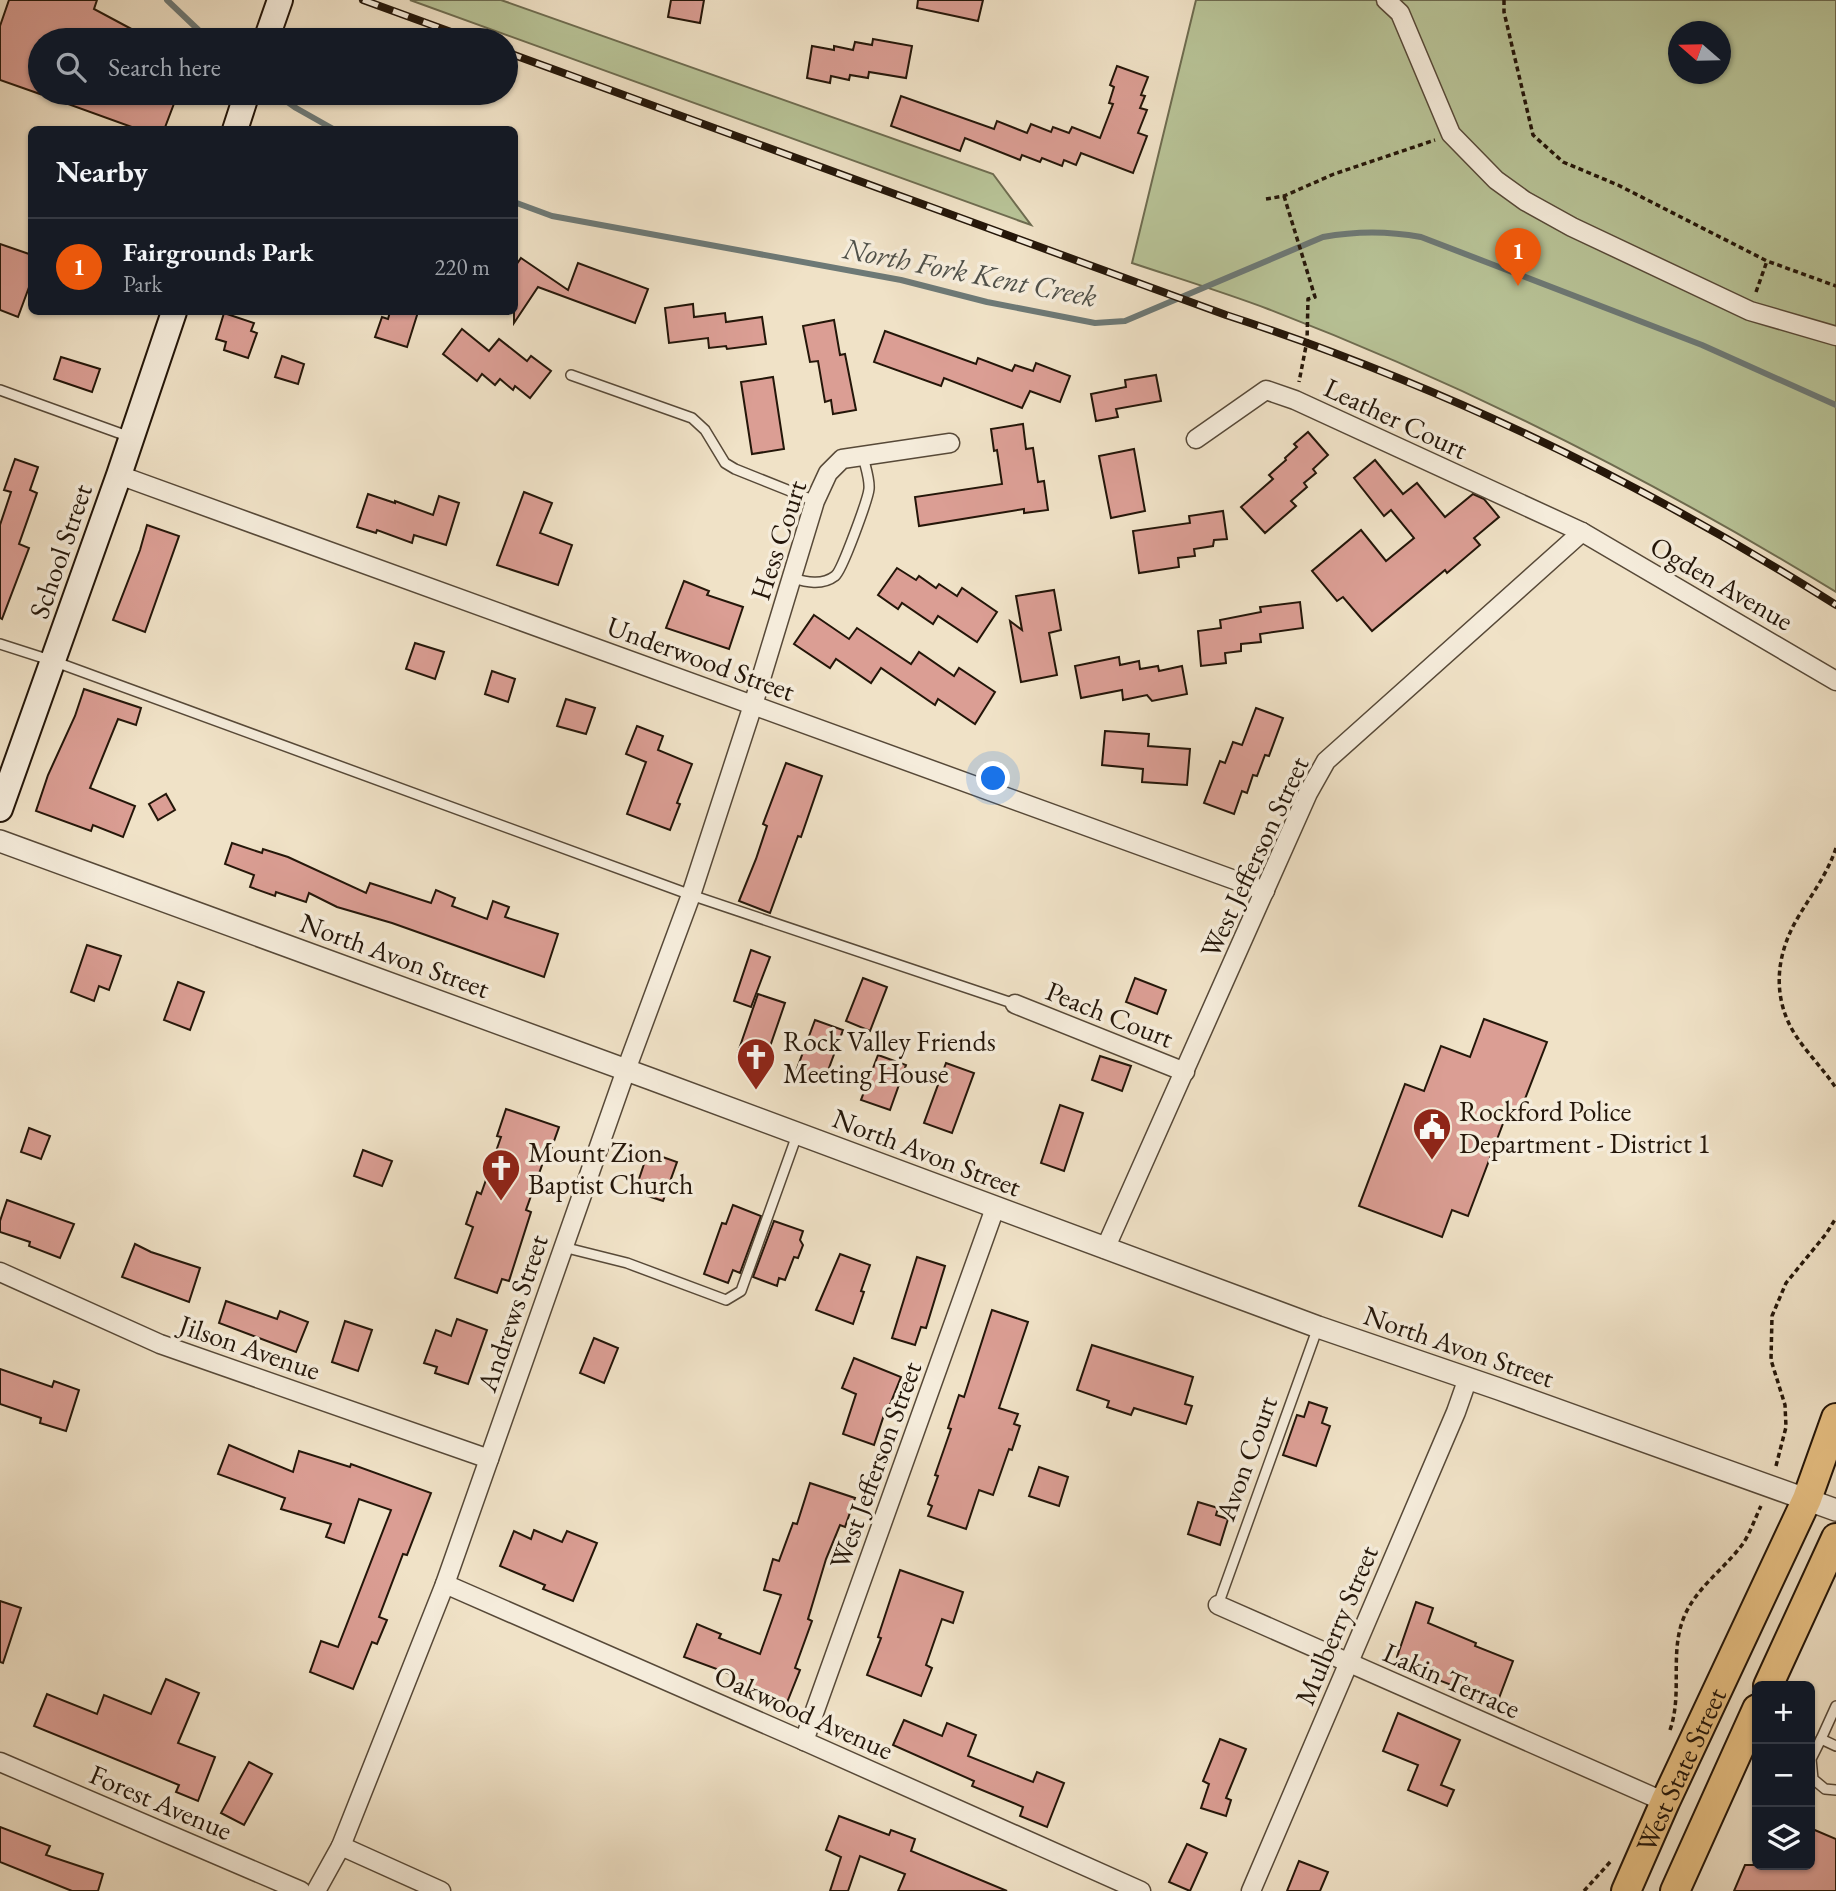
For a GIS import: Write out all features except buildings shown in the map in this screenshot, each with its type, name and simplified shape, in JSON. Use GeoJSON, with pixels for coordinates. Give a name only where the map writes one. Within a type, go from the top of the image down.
{"type":"FeatureCollection","features":[{"type":"Feature","properties":{"kind":"main road"},"geometry":{"type":"LineString","coordinates":[[270,28],[280,0]]}},
{"type":"Feature","properties":{"kind":"main road"},"geometry":{"type":"LineString","coordinates":[[236,125],[243,105]]}},
{"type":"Feature","properties":{"kind":"main road","name":"School Street"},"geometry":{"type":"LineString","coordinates":[[0,809],[173,315]]}},
{"type":"Feature","properties":{"kind":"main road","name":"West State Street"},"geometry":{"type":"LineString","coordinates":[[1626,1891],[1807,1499],[1836,1418]]}},
{"type":"Feature","properties":{"kind":"main road","name":"West State Street"},"geometry":{"type":"LineString","coordinates":[[1770,1681],[1836,1538]]}},
{"type":"Feature","properties":{"kind":"main road","name":"West State Street"},"geometry":{"type":"LineString","coordinates":[[1675,1891],[1752,1720]]}},
{"type":"Feature","properties":{"kind":"street"},"geometry":{"type":"LineString","coordinates":[[1386,0],[1400,13],[1451,134],[1496,180],[1525,201],[1572,227],[1749,311],[1836,336]]}},
{"type":"Feature","properties":{"kind":"street","name":"Leather Court"},"geometry":{"type":"LineString","coordinates":[[1196,439],[1266,390],[1295,400],[1582,532]]}},
{"type":"Feature","properties":{"kind":"street","name":"Hess Court"},"geometry":{"type":"LineString","coordinates":[[753,705],[815,501],[828,473],[842,459],[950,443]]}},
{"type":"Feature","properties":{"kind":"street","name":"Underwood Street"},"geometry":{"type":"LineString","coordinates":[[119,475],[1265,891]]}},
{"type":"Feature","properties":{"kind":"street","name":"Ogden Avenue"},"geometry":{"type":"LineString","coordinates":[[1582,532],[1836,681]]}},
{"type":"Feature","properties":{"kind":"street","name":"West Jefferson Street"},"geometry":{"type":"LineString","coordinates":[[1105,1249],[1308,793],[1326,761],[1582,532]]}},
{"type":"Feature","properties":{"kind":"street","name":"Andrews Street"},"geometry":{"type":"LineString","coordinates":[[316,1891],[341,1846],[445,1584],[626,1070],[691,895],[753,705]]}},
{"type":"Feature","properties":{"kind":"street","name":"North Avon Street"},"geometry":{"type":"LineString","coordinates":[[0,841],[1318,1327],[1836,1510]]}},
{"type":"Feature","properties":{"kind":"street","name":"Peach Court"},"geometry":{"type":"LineString","coordinates":[[1015,1004],[1185,1072]]}},
{"type":"Feature","properties":{"kind":"street","name":"West Jefferson Street"},"geometry":{"type":"LineString","coordinates":[[804,1741],[995,1208]]}},
{"type":"Feature","properties":{"kind":"street","name":"Jilson Avenue"},"geometry":{"type":"LineString","coordinates":[[0,1272],[160,1344],[489,1459]]}},
{"type":"Feature","properties":{"kind":"street","name":"Mulberry Street"},"geometry":{"type":"LineString","coordinates":[[1251,1891],[1456,1412],[1468,1378]]}},
{"type":"Feature","properties":{"kind":"street","name":"Oakwood Avenue"},"geometry":{"type":"LineString","coordinates":[[445,1584],[1141,1891]]}},
{"type":"Feature","properties":{"kind":"street","name":"Lakin Terrace"},"geometry":{"type":"LineString","coordinates":[[1218,1605],[1665,1802]]}},
{"type":"Feature","properties":{"kind":"street","name":"Forest Avenue"},"geometry":{"type":"LineString","coordinates":[[0,1762],[301,1891]]}},
{"type":"Feature","properties":{"kind":"street"},"geometry":{"type":"LineString","coordinates":[[341,1846],[441,1891]]}},
{"type":"Feature","properties":{"kind":"lane"},"geometry":{"type":"LineString","coordinates":[[571,375],[692,418],[705,430],[725,463],[815,501]]}},
{"type":"Feature","properties":{"kind":"lane"},"geometry":{"type":"LineString","coordinates":[[0,390],[131,438]]}},
{"type":"Feature","properties":{"kind":"lane"},"geometry":{"type":"LineString","coordinates":[[792,578],[810,583],[836,576],[844,561],[869,489],[863,456]]}},
{"type":"Feature","properties":{"kind":"lane"},"geometry":{"type":"LineString","coordinates":[[0,644],[53,661],[691,895],[1015,1004]]}},
{"type":"Feature","properties":{"kind":"lane"},"geometry":{"type":"LineString","coordinates":[[563,1247],[627,1262],[726,1300],[741,1291],[797,1133]]}},
{"type":"Feature","properties":{"kind":"lane","name":"Avon Court"},"geometry":{"type":"LineString","coordinates":[[1218,1605],[1318,1327]]}},
{"type":"Feature","properties":{"kind":"lane"},"geometry":{"type":"LineString","coordinates":[[1836,1706],[1811,1759],[1813,1779],[1825,1789],[1836,1790]]}},
{"type":"Feature","properties":{"kind":"lane"},"geometry":{"type":"LineString","coordinates":[[1821,1739],[1836,1746]]}},
{"type":"Feature","properties":{"kind":"path"},"geometry":{"type":"LineString","coordinates":[[1504,0],[1504,12],[1533,135],[1563,162],[1619,185],[1767,261],[1836,286]]}},
{"type":"Feature","properties":{"kind":"path"},"geometry":{"type":"LineString","coordinates":[[1266,200],[1451,134]]}},
{"type":"Feature","properties":{"kind":"path"},"geometry":{"type":"LineString","coordinates":[[1284,195],[1315,290],[1315,297],[1308,299],[1307,341],[1295,400]]}},
{"type":"Feature","properties":{"kind":"path"},"geometry":{"type":"LineString","coordinates":[[1749,311],[1767,261]]}},
{"type":"Feature","properties":{"kind":"path"},"geometry":{"type":"LineString","coordinates":[[1836,848],[1820,886],[1786,939],[1778,976],[1781,1007],[1797,1037],[1836,1088]]}},
{"type":"Feature","properties":{"kind":"path"},"geometry":{"type":"LineString","coordinates":[[1666,1740],[1674,1717],[1675,1646],[1684,1616],[1709,1579],[1743,1544],[1770,1486],[1786,1427],[1785,1405],[1771,1360],[1772,1316],[1786,1283],[1836,1218]]}},
{"type":"Feature","properties":{"kind":"path"},"geometry":{"type":"LineString","coordinates":[[1584,1891],[1614,1857]]}},
{"type":"Feature","properties":{"kind":"green space"},"geometry":{"type":"Polygon","coordinates":[[[410,0],[501,0],[993,174],[1031,225],[518,39],[518,28],[487,28],[410,0]]]}},
{"type":"Feature","properties":{"kind":"green space"},"geometry":{"type":"Polygon","coordinates":[[[1196,0],[1836,0],[1836,592],[1699,512],[1558,437],[1342,338],[1217,291],[1132,263],[1196,0]]]}},
{"type":"Feature","properties":{"kind":"waterway","name":"North Fork Kent Creek"},"geometry":{"type":"LineString","coordinates":[[167,0],[196,28]]}},
{"type":"Feature","properties":{"kind":"waterway","name":"North Fork Kent Creek"},"geometry":{"type":"LineString","coordinates":[[292,105],[328,126]]}},
{"type":"Feature","properties":{"kind":"waterway","name":"North Fork Kent Creek"},"geometry":{"type":"LineString","coordinates":[[518,203],[552,216],[901,280],[987,302],[1095,323],[1125,321],[1323,237],[1360,233],[1409,235],[1421,237],[1702,345],[1836,405]]}},
{"type":"Feature","properties":{"kind":"railway"},"geometry":{"type":"LineString","coordinates":[[363,0],[440,28]]}},
{"type":"Feature","properties":{"kind":"railway"},"geometry":{"type":"LineString","coordinates":[[518,56],[1385,373],[1540,441],[1616,479],[1691,518],[1836,605]]}},
{"type":"Feature","properties":{"kind":"place","name":"Fairgrounds Park"},"geometry":{"type":"Point","coordinates":[1518,286]}},
{"type":"Feature","properties":{"kind":"place","name":"Rock Valley Friends Meeting House"},"geometry":{"type":"Point","coordinates":[756,1091]}},
{"type":"Feature","properties":{"kind":"place","name":"Rockford Police Department - District 1"},"geometry":{"type":"Point","coordinates":[1432,1161]}},
{"type":"Feature","properties":{"kind":"place","name":"Mount Zion Baptist Church"},"geometry":{"type":"Point","coordinates":[501,1202]}}]}
